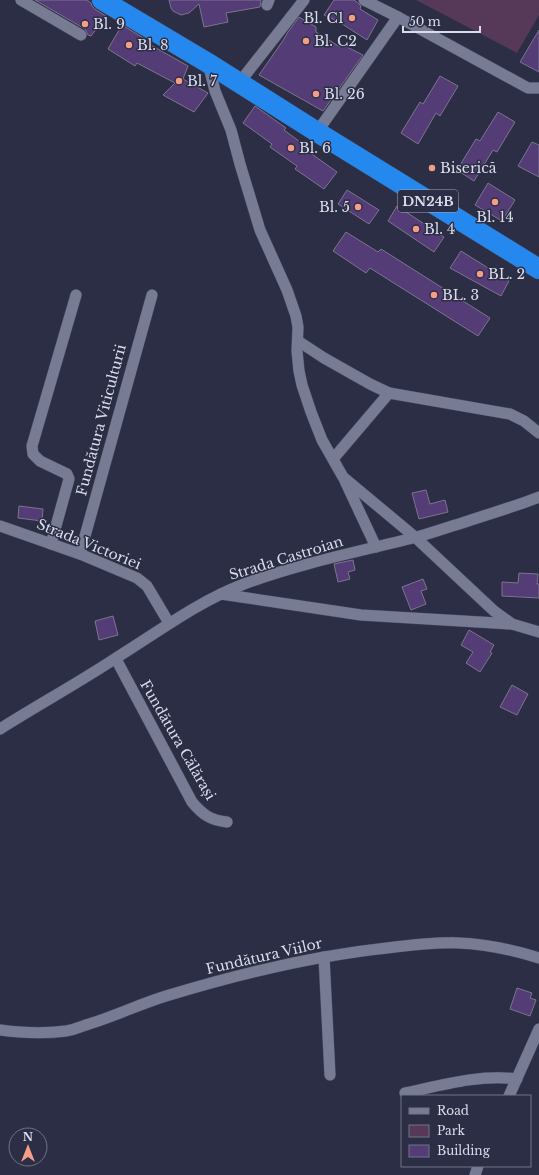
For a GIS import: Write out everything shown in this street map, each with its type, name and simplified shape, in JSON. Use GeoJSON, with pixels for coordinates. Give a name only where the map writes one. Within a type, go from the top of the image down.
{"type":"FeatureCollection","features":[{"type":"Feature","properties":{"kind":"highway","name":"DN24B"},"geometry":{"type":"LineString","coordinates":[[114,3],[239,83],[539,269]]}},
{"type":"Feature","properties":{"kind":"street"},"geometry":{"type":"LineString","coordinates":[[21,0],[81,35]]}},
{"type":"Feature","properties":{"kind":"street"},"geometry":{"type":"LineString","coordinates":[[239,83],[304,0]]}},
{"type":"Feature","properties":{"kind":"street"},"geometry":{"type":"LineString","coordinates":[[364,0],[528,88],[539,88]]}},
{"type":"Feature","properties":{"kind":"street"},"geometry":{"type":"LineString","coordinates":[[318,132],[398,17]]}},
{"type":"Feature","properties":{"kind":"street"},"geometry":{"type":"LineString","coordinates":[[208,63],[215,91],[231,130],[260,230],[292,303],[297,322],[299,371],[311,412],[322,440],[343,477],[376,547]]}},
{"type":"Feature","properties":{"kind":"street","name":"Fundătura Viticulturii"},"geometry":{"type":"LineString","coordinates":[[80,554],[152,294]]}},
{"type":"Feature","properties":{"kind":"street"},"geometry":{"type":"LineString","coordinates":[[51,544],[69,479],[67,474],[40,461],[33,454],[32,446],[76,295]]}},
{"type":"Feature","properties":{"kind":"street"},"geometry":{"type":"LineString","coordinates":[[298,341],[324,358],[389,393],[510,414],[524,421],[539,433]]}},
{"type":"Feature","properties":{"kind":"street"},"geometry":{"type":"LineString","coordinates":[[333,459],[389,393]]}},
{"type":"Feature","properties":{"kind":"street"},"geometry":{"type":"LineString","coordinates":[[343,477],[415,537],[494,611],[512,624]]}},
{"type":"Feature","properties":{"kind":"street","name":"Strada Castroian"},"geometry":{"type":"LineString","coordinates":[[0,729],[116,659],[169,623],[220,594],[244,584],[283,572],[415,537],[539,497]]}},
{"type":"Feature","properties":{"kind":"street","name":"Strada Victoriei"},"geometry":{"type":"LineString","coordinates":[[0,526],[80,554],[137,578],[147,586],[169,623]]}},
{"type":"Feature","properties":{"kind":"street"},"geometry":{"type":"LineString","coordinates":[[220,594],[360,615],[512,624],[539,632]]}},
{"type":"Feature","properties":{"kind":"street","name":"Fundătura Călărași"},"geometry":{"type":"LineString","coordinates":[[116,659],[192,802],[206,816],[216,821],[227,822]]}},
{"type":"Feature","properties":{"kind":"street","name":"Fundătura Viilor"},"geometry":{"type":"LineString","coordinates":[[0,1030],[41,1033],[68,1031],[164,997],[213,982],[291,963],[360,951],[414,945],[459,943],[494,946],[515,950],[539,958]]}},
{"type":"Feature","properties":{"kind":"street"},"geometry":{"type":"LineString","coordinates":[[324,957],[330,1075]]}},
{"type":"Feature","properties":{"kind":"street"},"geometry":{"type":"LineString","coordinates":[[509,1095],[539,1029]]}},
{"type":"Feature","properties":{"kind":"street"},"geometry":{"type":"LineString","coordinates":[[405,1093],[483,1078],[517,1079]]}},
{"type":"Feature","properties":{"kind":"green space"},"geometry":{"type":"Polygon","coordinates":[[[416,0],[539,0],[539,15],[517,53],[416,0]]]}},
{"type":"Feature","properties":{"kind":"building","name":"Bl. 9"},"geometry":{"type":"Polygon","coordinates":[[[35,0],[87,0],[96,10],[106,16],[91,36],[88,35],[85,29],[35,0]]]}},
{"type":"Feature","properties":{"kind":"building"},"geometry":{"type":"Polygon","coordinates":[[[169,0],[261,0],[260,7],[226,13],[228,22],[204,27],[199,4],[189,13],[181,15],[173,11],[169,0]]]}},
{"type":"Feature","properties":{"kind":"building","name":"Bl. C1"},"geometry":{"type":"Polygon","coordinates":[[[334,0],[354,0],[361,6],[360,9],[378,20],[367,40],[339,22],[324,15],[334,0]]]}},
{"type":"Feature","properties":{"kind":"building","name":"Bl. 26"},"geometry":{"type":"Polygon","coordinates":[[[299,17],[316,27],[316,32],[340,47],[341,44],[363,55],[323,111],[259,75],[299,17]]]}},
{"type":"Feature","properties":{"kind":"building"},"geometry":{"type":"Polygon","coordinates":[[[122,25],[150,42],[149,44],[188,66],[183,79],[208,93],[194,112],[163,95],[175,83],[137,63],[135,66],[108,49],[122,25]]]}},
{"type":"Feature","properties":{"kind":"building"},"geometry":{"type":"Polygon","coordinates":[[[539,30],[539,72],[520,62],[539,30]]]}},
{"type":"Feature","properties":{"kind":"building"},"geometry":{"type":"Polygon","coordinates":[[[440,76],[458,86],[440,116],[436,113],[418,144],[401,133],[420,102],[423,104],[440,76]]]}},
{"type":"Feature","properties":{"kind":"building","name":"Bl. 6"},"geometry":{"type":"Polygon","coordinates":[[[255,106],[286,128],[284,130],[311,150],[309,152],[337,172],[324,189],[295,169],[297,166],[270,147],[272,144],[243,123],[255,106]]]}},
{"type":"Feature","properties":{"kind":"building"},"geometry":{"type":"Polygon","coordinates":[[[498,112],[515,122],[497,152],[493,150],[474,181],[457,170],[476,139],[480,141],[498,112]]]}},
{"type":"Feature","properties":{"kind":"building"},"geometry":{"type":"Polygon","coordinates":[[[532,142],[539,145],[539,177],[518,166],[532,142]]]}},
{"type":"Feature","properties":{"kind":"building","name":"Bl. 14"},"geometry":{"type":"Polygon","coordinates":[[[488,183],[515,200],[502,221],[475,205],[488,183]]]}},
{"type":"Feature","properties":{"kind":"building","name":"Bl. 5"},"geometry":{"type":"Polygon","coordinates":[[[347,190],[379,210],[369,224],[338,204],[347,190]]]}},
{"type":"Feature","properties":{"kind":"building","name":"Bl. 4"},"geometry":{"type":"Polygon","coordinates":[[[397,206],[444,237],[434,252],[388,221],[397,206]]]}},
{"type":"Feature","properties":{"kind":"building","name":"BL. 3"},"geometry":{"type":"Polygon","coordinates":[[[346,232],[378,252],[381,249],[490,318],[478,336],[370,268],[366,273],[333,251],[346,232]]]}},
{"type":"Feature","properties":{"kind":"building","name":"BL. 2"},"geometry":{"type":"Polygon","coordinates":[[[461,251],[509,281],[501,296],[450,268],[461,251]]]}},
{"type":"Feature","properties":{"kind":"building"},"geometry":{"type":"Polygon","coordinates":[[[426,490],[430,504],[445,500],[448,512],[419,519],[412,493],[426,490]]]}},
{"type":"Feature","properties":{"kind":"building"},"geometry":{"type":"Polygon","coordinates":[[[19,506],[43,509],[42,521],[18,518],[19,506]]]}},
{"type":"Feature","properties":{"kind":"building"},"geometry":{"type":"Polygon","coordinates":[[[353,560],[355,570],[348,572],[350,579],[338,582],[334,564],[353,560]]]}},
{"type":"Feature","properties":{"kind":"building"},"geometry":{"type":"Polygon","coordinates":[[[519,573],[538,574],[537,584],[539,584],[539,598],[502,596],[502,582],[518,583],[519,573]]]}},
{"type":"Feature","properties":{"kind":"building"},"geometry":{"type":"Polygon","coordinates":[[[423,579],[427,589],[421,591],[426,604],[411,610],[402,587],[423,579]]]}},
{"type":"Feature","properties":{"kind":"building"},"geometry":{"type":"Polygon","coordinates":[[[113,616],[118,635],[99,640],[95,621],[113,616]]]}},
{"type":"Feature","properties":{"kind":"building"},"geometry":{"type":"Polygon","coordinates":[[[469,630],[494,645],[490,652],[492,653],[480,672],[466,663],[473,652],[461,645],[469,630]]]}},
{"type":"Feature","properties":{"kind":"building"},"geometry":{"type":"Polygon","coordinates":[[[512,685],[528,694],[517,715],[500,707],[512,685]]]}},
{"type":"Feature","properties":{"kind":"building"},"geometry":{"type":"Polygon","coordinates":[[[517,988],[532,993],[530,998],[536,1000],[530,1016],[510,1009],[517,988]]]}},
{"type":"Feature","properties":{"kind":"place","name":"Bl. C1"},"geometry":{"type":"Point","coordinates":[352,18]}},
{"type":"Feature","properties":{"kind":"place","name":"Bl. 9"},"geometry":{"type":"Point","coordinates":[85,24]}},
{"type":"Feature","properties":{"kind":"place","name":"Bl. C2"},"geometry":{"type":"Point","coordinates":[306,41]}},
{"type":"Feature","properties":{"kind":"place","name":"Bl. 8"},"geometry":{"type":"Point","coordinates":[129,45]}},
{"type":"Feature","properties":{"kind":"place","name":"Bl. 7"},"geometry":{"type":"Point","coordinates":[179,81]}},
{"type":"Feature","properties":{"kind":"place","name":"Bl. 26"},"geometry":{"type":"Point","coordinates":[316,94]}},
{"type":"Feature","properties":{"kind":"place","name":"Bl. 6"},"geometry":{"type":"Point","coordinates":[291,148]}},
{"type":"Feature","properties":{"kind":"place","name":"Biserică"},"geometry":{"type":"Point","coordinates":[432,168]}},
{"type":"Feature","properties":{"kind":"place","name":"Bl. 14"},"geometry":{"type":"Point","coordinates":[495,202]}},
{"type":"Feature","properties":{"kind":"place","name":"Bl. 5"},"geometry":{"type":"Point","coordinates":[358,207]}},
{"type":"Feature","properties":{"kind":"place","name":"Bl. 4"},"geometry":{"type":"Point","coordinates":[416,229]}},
{"type":"Feature","properties":{"kind":"place","name":"BL. 2"},"geometry":{"type":"Point","coordinates":[480,274]}},
{"type":"Feature","properties":{"kind":"place","name":"BL. 3"},"geometry":{"type":"Point","coordinates":[434,295]}}]}
